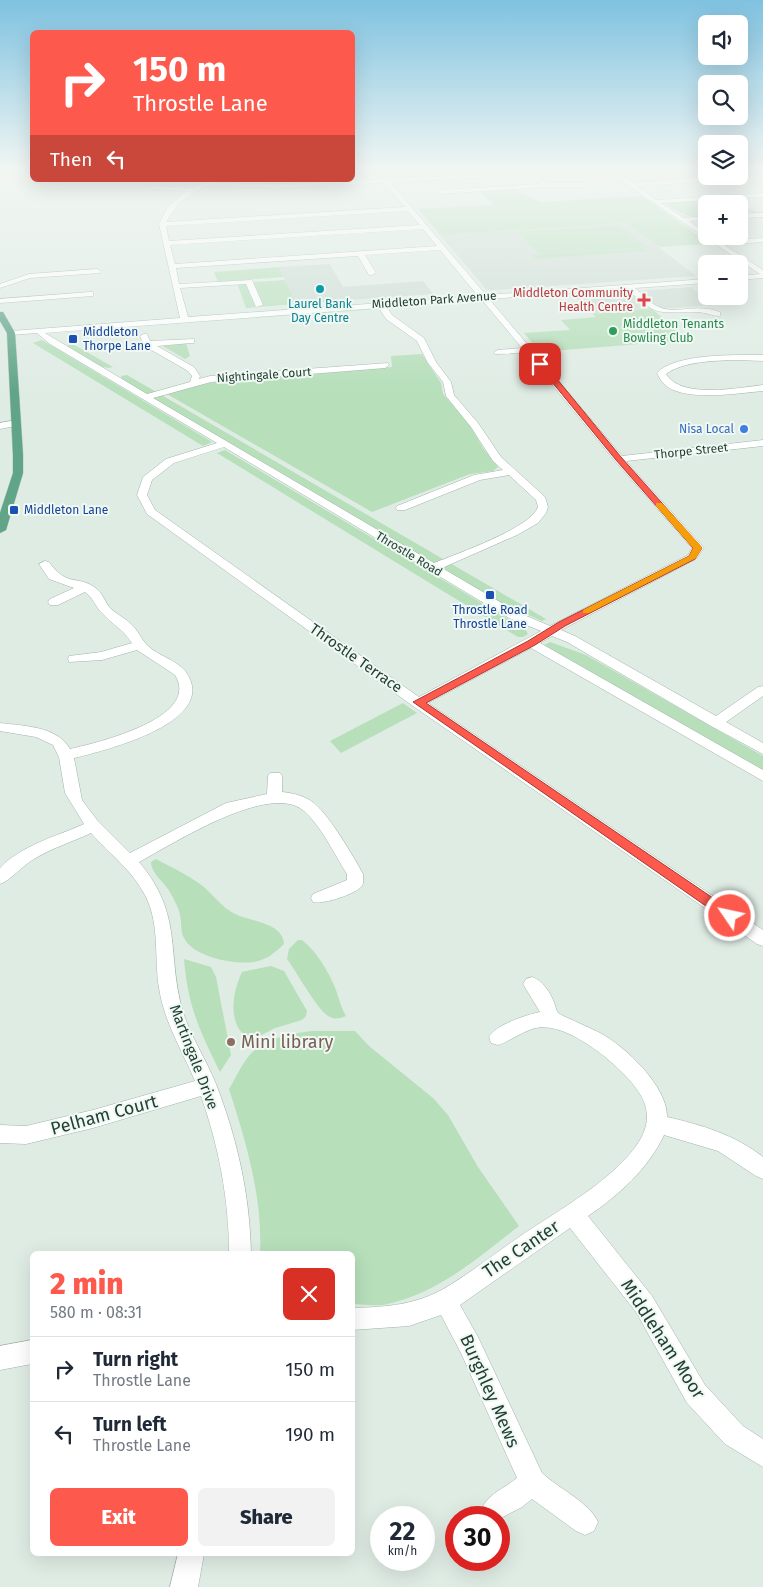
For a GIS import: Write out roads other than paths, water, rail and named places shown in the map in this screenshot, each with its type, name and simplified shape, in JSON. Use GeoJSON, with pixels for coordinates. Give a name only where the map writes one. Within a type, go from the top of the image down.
{"type":"FeatureCollection","features":[{"type":"Feature","properties":{"kind":"main road"},"geometry":{"type":"LineString","coordinates":[[0,314],[11,333],[17,423],[18,474],[0,530]]}},
{"type":"Feature","properties":{"kind":"street"},"geometry":{"type":"LineString","coordinates":[[167,244],[184,319]]}},
{"type":"Feature","properties":{"kind":"street"},"geometry":{"type":"LineString","coordinates":[[418,702],[531,643],[551,630],[692,558],[698,548],[619,459],[440,244]]}},
{"type":"Feature","properties":{"kind":"street"},"geometry":{"type":"LineString","coordinates":[[720,245],[763,275]]}},
{"type":"Feature","properties":{"kind":"street"},"geometry":{"type":"LineString","coordinates":[[172,266],[443,248]]}},
{"type":"Feature","properties":{"kind":"street"},"geometry":{"type":"LineString","coordinates":[[360,253],[372,273]]}},
{"type":"Feature","properties":{"kind":"street"},"geometry":{"type":"LineString","coordinates":[[0,286],[29,276],[75,271],[97,271]]}},
{"type":"Feature","properties":{"kind":"street"},"geometry":{"type":"LineString","coordinates":[[748,277],[763,275]]}},
{"type":"Feature","properties":{"kind":"street","name":"Middleton Park Avenue"},"geometry":{"type":"LineString","coordinates":[[11,333],[698,281]]}},
{"type":"Feature","properties":{"kind":"street"},"geometry":{"type":"LineString","coordinates":[[176,286],[249,282],[259,305]]}},
{"type":"Feature","properties":{"kind":"street"},"geometry":{"type":"LineString","coordinates":[[628,286],[654,308],[660,310],[697,308],[709,309],[717,314]]}},
{"type":"Feature","properties":{"kind":"street"},"geometry":{"type":"LineString","coordinates":[[0,301],[90,294]]}},
{"type":"Feature","properties":{"kind":"street"},"geometry":{"type":"LineString","coordinates":[[381,304],[389,317],[421,340],[432,363],[446,382],[450,396],[475,425],[497,459],[541,499],[543,507],[541,513],[534,521],[513,533],[433,568]]}},
{"type":"Feature","properties":{"kind":"street"},"geometry":{"type":"LineString","coordinates":[[653,317],[660,314],[660,310]]}},
{"type":"Feature","properties":{"kind":"street"},"geometry":{"type":"LineString","coordinates":[[66,341],[85,326]]}},
{"type":"Feature","properties":{"kind":"street","name":"Throstle Road"},"geometry":{"type":"LineString","coordinates":[[40,330],[42,335],[66,341],[146,397],[513,615],[570,639],[763,749]]}},
{"type":"Feature","properties":{"kind":"street"},"geometry":{"type":"LineString","coordinates":[[191,341],[146,340],[191,369],[196,376],[194,382]]}},
{"type":"Feature","properties":{"kind":"street"},"geometry":{"type":"LineString","coordinates":[[498,352],[529,350]]}},
{"type":"Feature","properties":{"kind":"street"},"geometry":{"type":"LineString","coordinates":[[763,358],[680,363],[664,369],[661,373],[662,378],[667,383],[687,390],[713,392],[763,388]]}},
{"type":"Feature","properties":{"kind":"street","name":"Nightingale Court"},"geometry":{"type":"LineString","coordinates":[[146,397],[210,379],[385,365]]}},
{"type":"Feature","properties":{"kind":"street"},"geometry":{"type":"LineString","coordinates":[[0,426],[17,423]]}},
{"type":"Feature","properties":{"kind":"street","name":"Thorpe Street"},"geometry":{"type":"LineString","coordinates":[[619,459],[763,443]]}},
{"type":"Feature","properties":{"kind":"street","name":"Throstle Terrace"},"geometry":{"type":"LineString","coordinates":[[224,444],[170,461],[147,479],[142,495],[151,512],[418,702],[763,939]]}},
{"type":"Feature","properties":{"kind":"street"},"geometry":{"type":"LineString","coordinates":[[401,508],[478,477],[511,472]]}},
{"type":"Feature","properties":{"kind":"street"},"geometry":{"type":"LineString","coordinates":[[0,727],[30,731],[58,742],[65,755],[140,732],[166,721],[180,706],[186,692],[183,678],[172,666],[140,645],[128,627],[103,607],[92,592],[56,578],[48,573],[44,564]]}},
{"type":"Feature","properties":{"kind":"street"},"geometry":{"type":"LineString","coordinates":[[54,602],[84,588]]}},
{"type":"Feature","properties":{"kind":"street"},"geometry":{"type":"LineString","coordinates":[[531,643],[763,776]]}},
{"type":"Feature","properties":{"kind":"street"},"geometry":{"type":"LineString","coordinates":[[74,659],[102,656],[140,645]]}},
{"type":"Feature","properties":{"kind":"street"},"geometry":{"type":"LineString","coordinates":[[716,723],[763,690]]}},
{"type":"Feature","properties":{"kind":"street","name":"Martingale Drive"},"geometry":{"type":"LineString","coordinates":[[65,755],[74,799],[93,826],[128,861],[148,886],[160,909],[166,947],[168,989],[176,1018],[206,1086],[227,1148],[234,1186],[240,1251]]}},
{"type":"Feature","properties":{"kind":"street"},"geometry":{"type":"LineString","coordinates":[[274,796],[275,776]]}},
{"type":"Feature","properties":{"kind":"street"},"geometry":{"type":"LineString","coordinates":[[128,861],[231,807],[274,796],[292,798],[308,806],[320,818],[355,874],[355,883],[345,889],[319,898]]}},
{"type":"Feature","properties":{"kind":"street"},"geometry":{"type":"LineString","coordinates":[[0,878],[13,863],[28,854],[93,826]]}},
{"type":"Feature","properties":{"kind":"street"},"geometry":{"type":"LineString","coordinates":[[532,984],[544,1000],[552,1019]]}},
{"type":"Feature","properties":{"kind":"street"},"geometry":{"type":"LineString","coordinates":[[498,1037],[519,1027],[552,1019],[561,1022],[601,1043],[620,1059],[642,1082],[655,1102],[657,1124],[708,1136],[728,1144],[763,1169]]}},
{"type":"Feature","properties":{"kind":"street","name":"Pelham Court"},"geometry":{"type":"LineString","coordinates":[[0,1134],[26,1135],[93,1119],[206,1086]]}},
{"type":"Feature","properties":{"kind":"street","name":"The Canter"},"geometry":{"type":"LineString","coordinates":[[355,1319],[397,1316],[426,1310],[445,1301],[573,1214],[625,1173],[648,1144],[657,1124]]}},
{"type":"Feature","properties":{"kind":"street","name":"Middleham Moor"},"geometry":{"type":"LineString","coordinates":[[573,1214],[644,1304],[696,1394],[734,1435],[763,1454]]}},
{"type":"Feature","properties":{"kind":"street","name":"Burghley Mews"},"geometry":{"type":"LineString","coordinates":[[445,1301],[477,1358],[533,1482],[544,1493],[586,1522]]}},
{"type":"Feature","properties":{"kind":"street"},"geometry":{"type":"LineString","coordinates":[[0,1358],[30,1352]]}},
{"type":"Feature","properties":{"kind":"street"},"geometry":{"type":"LineString","coordinates":[[499,1506],[513,1498],[533,1482]]}},
{"type":"Feature","properties":{"kind":"street"},"geometry":{"type":"LineString","coordinates":[[184,1587],[191,1556]]}},
{"type":"Feature","properties":{"kind":"place","name":"Laurel Bank Day Centre"},"geometry":{"type":"Point","coordinates":[320,289]}},
{"type":"Feature","properties":{"kind":"place","name":"Middleton Community Health Centre"},"geometry":{"type":"Point","coordinates":[644,300]}},
{"type":"Feature","properties":{"kind":"place","name":"Middleton Tenants Bowling Club"},"geometry":{"type":"Point","coordinates":[613,331]}},
{"type":"Feature","properties":{"kind":"place","name":"Middleton Thorpe Lane"},"geometry":{"type":"Point","coordinates":[73,339]}},
{"type":"Feature","properties":{"kind":"place","name":"Nisa Local"},"geometry":{"type":"Point","coordinates":[744,429]}},
{"type":"Feature","properties":{"kind":"place","name":"Middleton Lane"},"geometry":{"type":"Point","coordinates":[14,510]}},
{"type":"Feature","properties":{"kind":"place","name":"Throstle Road Throstle Lane"},"geometry":{"type":"Point","coordinates":[490,595]}},
{"type":"Feature","properties":{"kind":"place","name":"Mini library"},"geometry":{"type":"Point","coordinates":[231,1042]}}]}
